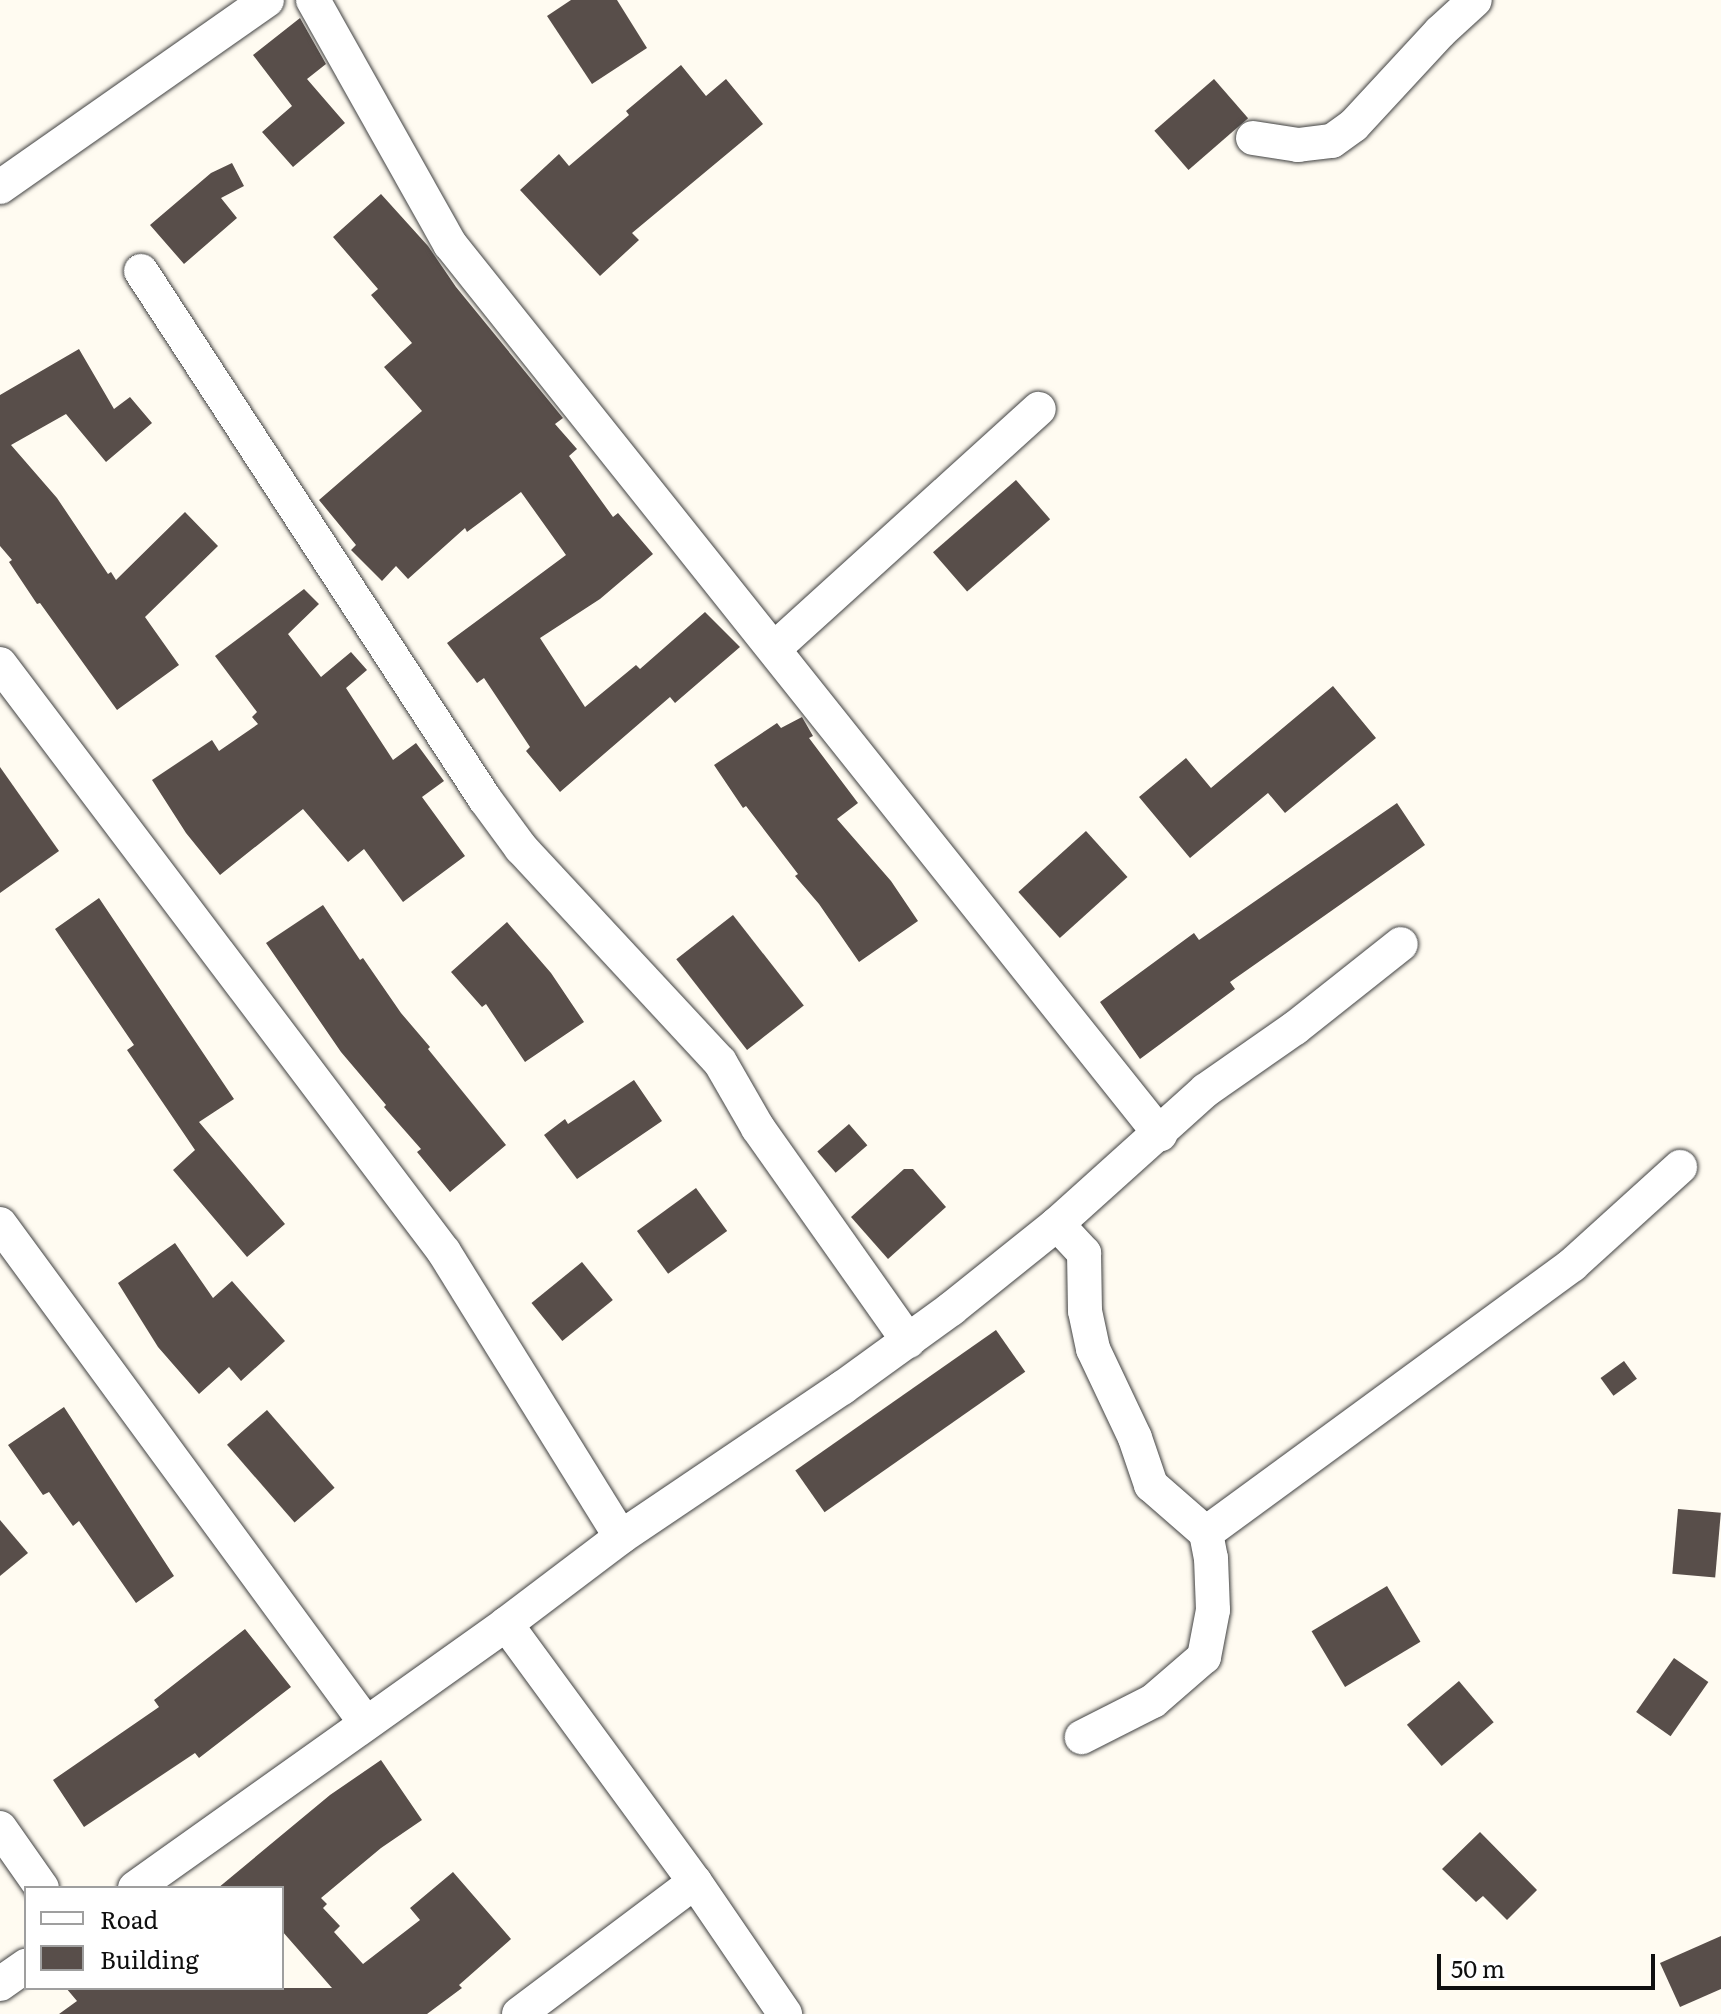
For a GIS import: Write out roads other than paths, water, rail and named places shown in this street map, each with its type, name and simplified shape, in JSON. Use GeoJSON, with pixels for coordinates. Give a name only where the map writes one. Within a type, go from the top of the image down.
{"type":"FeatureCollection","features":[{"type":"Feature","properties":{"kind":"street"},"geometry":{"type":"LineString","coordinates":[[0,187],[267,0]]}},
{"type":"Feature","properties":{"kind":"street"},"geometry":{"type":"LineString","coordinates":[[313,0],[450,244],[1160,1134]]}},
{"type":"Feature","properties":{"kind":"street"},"geometry":{"type":"LineString","coordinates":[[1253,138],[1298,145],[1332,141],[1354,125],[1440,32],[1475,0]]}},
{"type":"Feature","properties":{"kind":"street"},"geometry":{"type":"LineString","coordinates":[[141,271],[485,799],[521,848],[720,1062],[758,1128],[908,1341]]}},
{"type":"Feature","properties":{"kind":"street"},"geometry":{"type":"LineString","coordinates":[[775,648],[1039,409]]}},
{"type":"Feature","properties":{"kind":"street"},"geometry":{"type":"LineString","coordinates":[[0,664],[444,1252],[621,1537]]}},
{"type":"Feature","properties":{"kind":"street"},"geometry":{"type":"LineString","coordinates":[[138,1886],[506,1624],[621,1537],[908,1341],[1057,1224],[1206,1090],[1274,1044],[1401,944]]}},
{"type":"Feature","properties":{"kind":"street"},"geometry":{"type":"LineString","coordinates":[[1206,1533],[1572,1265],[1680,1167]]}},
{"type":"Feature","properties":{"kind":"street"},"geometry":{"type":"LineString","coordinates":[[0,1224],[365,1722]]}},
{"type":"Feature","properties":{"kind":"street"},"geometry":{"type":"LineString","coordinates":[[1057,1224],[1084,1253],[1085,1311],[1093,1349],[1135,1438],[1151,1485],[1206,1533],[1213,1610],[1204,1657],[1153,1701],[1082,1737]]}},
{"type":"Feature","properties":{"kind":"street"},"geometry":{"type":"LineString","coordinates":[[506,1624],[695,1882],[785,2014]]}},
{"type":"Feature","properties":{"kind":"street"},"geometry":{"type":"LineString","coordinates":[[0,1828],[41,1886]]}},
{"type":"Feature","properties":{"kind":"street"},"geometry":{"type":"LineString","coordinates":[[519,2014],[695,1882]]}},
{"type":"Feature","properties":{"kind":"street"},"geometry":{"type":"LineString","coordinates":[[0,1984],[24,1967]]}}]}
